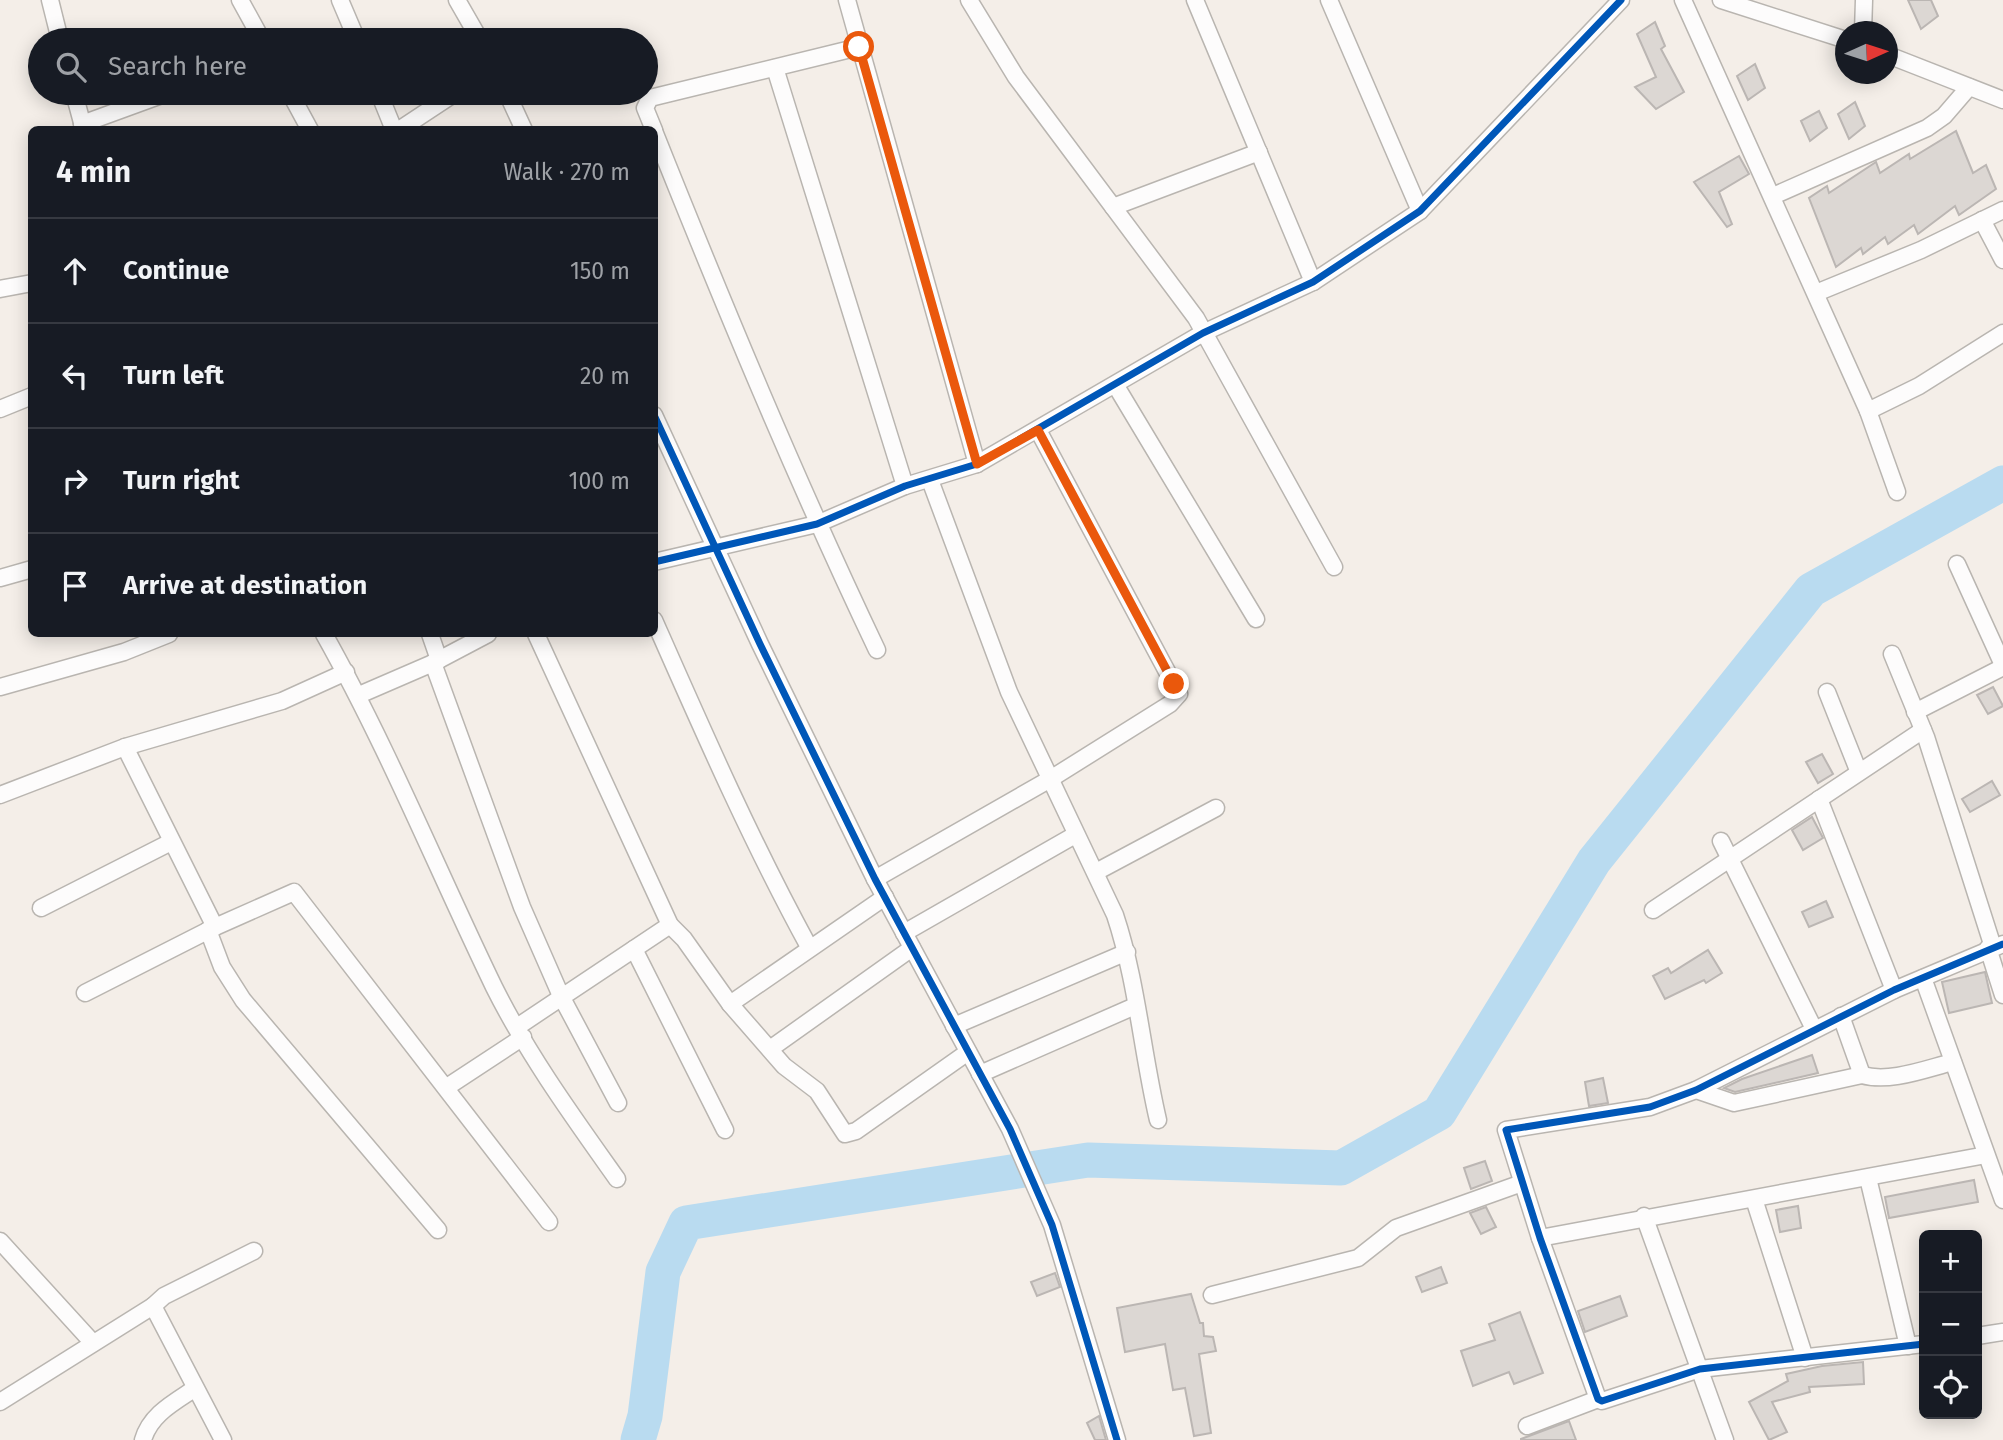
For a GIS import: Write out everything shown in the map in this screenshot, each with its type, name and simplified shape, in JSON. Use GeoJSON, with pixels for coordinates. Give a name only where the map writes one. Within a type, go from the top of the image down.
{"type":"FeatureCollection","features":[{"type":"Feature","properties":{"kind":"street"},"geometry":{"type":"LineString","coordinates":[[50,0],[57,28]]}},
{"type":"Feature","properties":{"kind":"street"},"geometry":{"type":"LineString","coordinates":[[240,0],[255,28]]}},
{"type":"Feature","properties":{"kind":"street"},"geometry":{"type":"LineString","coordinates":[[340,0],[352,28]]}},
{"type":"Feature","properties":{"kind":"street"},"geometry":{"type":"LineString","coordinates":[[457,0],[473,28]]}},
{"type":"Feature","properties":{"kind":"street"},"geometry":{"type":"LineString","coordinates":[[847,0],[977,464]]}},
{"type":"Feature","properties":{"kind":"street"},"geometry":{"type":"LineString","coordinates":[[969,0],[1016,77],[1196,318],[1334,567]]}},
{"type":"Feature","properties":{"kind":"street"},"geometry":{"type":"LineString","coordinates":[[1195,0],[1314,282]]}},
{"type":"Feature","properties":{"kind":"street"},"geometry":{"type":"LineString","coordinates":[[1329,0],[1420,211]]}},
{"type":"Feature","properties":{"kind":"street"},"geometry":{"type":"LineString","coordinates":[[658,561],[817,524],[905,486],[977,464],[1116,386],[1203,333],[1314,282],[1420,211],[1620,0]]}},
{"type":"Feature","properties":{"kind":"street"},"geometry":{"type":"LineString","coordinates":[[1683,0],[1868,411],[1897,492]]}},
{"type":"Feature","properties":{"kind":"street"},"geometry":{"type":"LineString","coordinates":[[1723,0],[1835,36]]}},
{"type":"Feature","properties":{"kind":"street"},"geometry":{"type":"LineString","coordinates":[[1863,21],[1864,0]]}},
{"type":"Feature","properties":{"kind":"street"},"geometry":{"type":"LineString","coordinates":[[658,97],[859,47]]}},
{"type":"Feature","properties":{"kind":"street"},"geometry":{"type":"LineString","coordinates":[[1898,59],[2003,100]]}},
{"type":"Feature","properties":{"kind":"street"},"geometry":{"type":"LineString","coordinates":[[775,68],[905,486]]}},
{"type":"Feature","properties":{"kind":"street"},"geometry":{"type":"LineString","coordinates":[[1773,196],[1927,128],[1944,116],[1969,87]]}},
{"type":"Feature","properties":{"kind":"street"},"geometry":{"type":"LineString","coordinates":[[77,105],[83,126]]}},
{"type":"Feature","properties":{"kind":"street"},"geometry":{"type":"LineString","coordinates":[[85,126],[137,105]]}},
{"type":"Feature","properties":{"kind":"street"},"geometry":{"type":"LineString","coordinates":[[296,105],[308,126]]}},
{"type":"Feature","properties":{"kind":"street"},"geometry":{"type":"LineString","coordinates":[[385,105],[395,126]]}},
{"type":"Feature","properties":{"kind":"street"},"geometry":{"type":"LineString","coordinates":[[403,126],[436,105]]}},
{"type":"Feature","properties":{"kind":"street"},"geometry":{"type":"LineString","coordinates":[[513,105],[522,126]]}},
{"type":"Feature","properties":{"kind":"street"},"geometry":{"type":"LineString","coordinates":[[647,105],[645,108],[652,126]]}},
{"type":"Feature","properties":{"kind":"street"},"geometry":{"type":"LineString","coordinates":[[658,140],[817,524],[877,650]]}},
{"type":"Feature","properties":{"kind":"street"},"geometry":{"type":"LineString","coordinates":[[1114,207],[1259,152]]}},
{"type":"Feature","properties":{"kind":"street"},"geometry":{"type":"LineString","coordinates":[[1816,293],[1921,250],[2003,210]]}},
{"type":"Feature","properties":{"kind":"street"},"geometry":{"type":"LineString","coordinates":[[1982,220],[2003,260]]}},
{"type":"Feature","properties":{"kind":"street"},"geometry":{"type":"LineString","coordinates":[[0,289],[28,284]]}},
{"type":"Feature","properties":{"kind":"street"},"geometry":{"type":"LineString","coordinates":[[1868,411],[1919,386],[2003,333]]}},
{"type":"Feature","properties":{"kind":"street"},"geometry":{"type":"LineString","coordinates":[[1116,386],[1256,619]]}},
{"type":"Feature","properties":{"kind":"street"},"geometry":{"type":"LineString","coordinates":[[0,409],[28,398]]}},
{"type":"Feature","properties":{"kind":"street"},"geometry":{"type":"LineString","coordinates":[[658,424],[875,879],[1010,1129],[1052,1225],[1117,1440]]}},
{"type":"Feature","properties":{"kind":"street"},"geometry":{"type":"LineString","coordinates":[[875,879],[1052,778],[1170,704],[1179,694],[1038,430]]}},
{"type":"Feature","properties":{"kind":"street"},"geometry":{"type":"LineString","coordinates":[[930,480],[1009,692],[1052,778],[1074,835],[1097,872],[1127,952],[1158,1120]]}},
{"type":"Feature","properties":{"kind":"street"},"geometry":{"type":"LineString","coordinates":[[1915,712],[2003,666],[1957,564]]}},
{"type":"Feature","properties":{"kind":"street"},"geometry":{"type":"LineString","coordinates":[[0,578],[28,570]]}},
{"type":"Feature","properties":{"kind":"street"},"geometry":{"type":"LineString","coordinates":[[658,629],[720,771],[774,884],[809,947]]}},
{"type":"Feature","properties":{"kind":"street"},"geometry":{"type":"LineString","coordinates":[[0,687],[124,652],[162,637]]}},
{"type":"Feature","properties":{"kind":"street"},"geometry":{"type":"LineString","coordinates":[[326,637],[359,695],[495,989],[549,1082],[617,1179]]}},
{"type":"Feature","properties":{"kind":"street"},"geometry":{"type":"LineString","coordinates":[[431,637],[436,662],[491,826],[561,996],[618,1103]]}},
{"type":"Feature","properties":{"kind":"street"},"geometry":{"type":"LineString","coordinates":[[359,695],[436,662],[482,637]]}},
{"type":"Feature","properties":{"kind":"street"},"geometry":{"type":"LineString","coordinates":[[537,637],[670,925],[684,939],[730,1004],[784,1066],[817,1091],[845,1134],[851,1135],[968,1052]]}},
{"type":"Feature","properties":{"kind":"street"},"geometry":{"type":"LineString","coordinates":[[1892,653],[1923,730],[1995,946],[2003,995]]}},
{"type":"Feature","properties":{"kind":"street"},"geometry":{"type":"LineString","coordinates":[[0,795],[125,747],[282,701],[346,671]]}},
{"type":"Feature","properties":{"kind":"street"},"geometry":{"type":"LineString","coordinates":[[1827,692],[1858,770]]}},
{"type":"Feature","properties":{"kind":"street"},"geometry":{"type":"LineString","coordinates":[[1653,910],[1858,770],[1923,730]]}},
{"type":"Feature","properties":{"kind":"street"},"geometry":{"type":"LineString","coordinates":[[125,747],[211,929],[222,967],[243,1000],[438,1230]]}},
{"type":"Feature","properties":{"kind":"street"},"geometry":{"type":"LineString","coordinates":[[1819,799],[1894,990]]}},
{"type":"Feature","properties":{"kind":"street"},"geometry":{"type":"LineString","coordinates":[[1097,872],[1216,808]]}},
{"type":"Feature","properties":{"kind":"street"},"geometry":{"type":"LineString","coordinates":[[904,933],[1074,835]]}},
{"type":"Feature","properties":{"kind":"street"},"geometry":{"type":"LineString","coordinates":[[1721,841],[1814,1029]]}},
{"type":"Feature","properties":{"kind":"street"},"geometry":{"type":"LineString","coordinates":[[41,908],[171,842]]}},
{"type":"Feature","properties":{"kind":"street"},"geometry":{"type":"LineString","coordinates":[[85,993],[288,892],[298,895],[550,1222]]}},
{"type":"Feature","properties":{"kind":"street"},"geometry":{"type":"LineString","coordinates":[[730,1004],[885,897]]}},
{"type":"Feature","properties":{"kind":"street"},"geometry":{"type":"LineString","coordinates":[[447,1087],[520,1032],[561,996],[670,925]]}},
{"type":"Feature","properties":{"kind":"street"},"geometry":{"type":"LineString","coordinates":[[1598,1399],[1506,1136],[1509,1128],[1565,1123],[1650,1107],[1696,1090],[1894,990],[1995,946]]}},
{"type":"Feature","properties":{"kind":"street"},"geometry":{"type":"LineString","coordinates":[[770,1049],[912,948]]}},
{"type":"Feature","properties":{"kind":"street"},"geometry":{"type":"LineString","coordinates":[[634,949],[725,1130]]}},
{"type":"Feature","properties":{"kind":"street"},"geometry":{"type":"LineString","coordinates":[[954,1026],[1127,952]]}},
{"type":"Feature","properties":{"kind":"street"},"geometry":{"type":"LineString","coordinates":[[1923,978],[1986,1155],[1998,1174],[2003,1200]]}},
{"type":"Feature","properties":{"kind":"street"},"geometry":{"type":"LineString","coordinates":[[980,1074],[1135,1006]]}},
{"type":"Feature","properties":{"kind":"street"},"geometry":{"type":"LineString","coordinates":[[1841,1016],[1862,1075]]}},
{"type":"Feature","properties":{"kind":"street"},"geometry":{"type":"LineString","coordinates":[[1696,1090],[1734,1103],[1862,1075],[1871,1078],[1907,1074],[1953,1062]]}},
{"type":"Feature","properties":{"kind":"street"},"geometry":{"type":"LineString","coordinates":[[1540,1238],[1644,1216],[1754,1199],[1986,1155]]}},
{"type":"Feature","properties":{"kind":"street"},"geometry":{"type":"LineString","coordinates":[[1868,1178],[1908,1346]]}},
{"type":"Feature","properties":{"kind":"street"},"geometry":{"type":"LineString","coordinates":[[1212,1295],[1357,1258],[1396,1228],[1522,1183]]}},
{"type":"Feature","properties":{"kind":"street"},"geometry":{"type":"LineString","coordinates":[[1754,1199],[1805,1358]]}},
{"type":"Feature","properties":{"kind":"street"},"geometry":{"type":"LineString","coordinates":[[1644,1216],[1725,1440]]}},
{"type":"Feature","properties":{"kind":"street"},"geometry":{"type":"LineString","coordinates":[[0,1241],[93,1343]]}},
{"type":"Feature","properties":{"kind":"street"},"geometry":{"type":"LineString","coordinates":[[3,1393],[93,1343],[153,1306],[164,1296],[254,1251]]}},
{"type":"Feature","properties":{"kind":"street"},"geometry":{"type":"LineString","coordinates":[[153,1306],[223,1440]]}},
{"type":"Feature","properties":{"kind":"street"},"geometry":{"type":"LineString","coordinates":[[1982,1335],[2003,1332]]}},
{"type":"Feature","properties":{"kind":"street"},"geometry":{"type":"LineString","coordinates":[[1527,1426],[1598,1399],[1611,1400],[1700,1369],[1919,1345]]}},
{"type":"Feature","properties":{"kind":"street"},"geometry":{"type":"LineString","coordinates":[[143,1440],[147,1426],[162,1410],[194,1389]]}},
{"type":"Feature","properties":{"kind":"building"},"geometry":{"type":"Polygon","coordinates":[[[1908,0],[1931,0],[1938,16],[1921,29],[1908,0]]]}},
{"type":"Feature","properties":{"kind":"building"},"geometry":{"type":"Polygon","coordinates":[[[1655,22],[1665,46],[1661,49],[1684,92],[1656,109],[1635,87],[1656,77],[1637,34],[1655,22]]]}},
{"type":"Feature","properties":{"kind":"building"},"geometry":{"type":"Polygon","coordinates":[[[1755,64],[1765,88],[1748,100],[1737,76],[1755,64]]]}},
{"type":"Feature","properties":{"kind":"building"},"geometry":{"type":"Polygon","coordinates":[[[1855,102],[1865,126],[1849,139],[1838,114],[1855,102]]]}},
{"type":"Feature","properties":{"kind":"building"},"geometry":{"type":"Polygon","coordinates":[[[1819,111],[1827,128],[1810,141],[1801,121],[1819,111]]]}},
{"type":"Feature","properties":{"kind":"building"},"geometry":{"type":"Polygon","coordinates":[[[1956,131],[1973,173],[1986,165],[1996,189],[1959,215],[1955,206],[1918,234],[1914,225],[1888,244],[1885,237],[1863,254],[1861,248],[1836,267],[1809,198],[1827,186],[1829,193],[1876,162],[1880,173],[1909,154],[1910,159],[1956,131]]]}},
{"type":"Feature","properties":{"kind":"building"},"geometry":{"type":"Polygon","coordinates":[[[1739,156],[1749,174],[1719,192],[1732,224],[1727,227],[1694,182],[1739,156]]]}},
{"type":"Feature","properties":{"kind":"building"},"geometry":{"type":"Polygon","coordinates":[[[1993,687],[2003,706],[1988,714],[1977,695],[1993,687]]]}},
{"type":"Feature","properties":{"kind":"building"},"geometry":{"type":"Polygon","coordinates":[[[1822,754],[1833,774],[1818,783],[1806,762],[1822,754]]]}},
{"type":"Feature","properties":{"kind":"building"},"geometry":{"type":"Polygon","coordinates":[[[1992,781],[2000,795],[1970,812],[1962,799],[1992,781]]]}},
{"type":"Feature","properties":{"kind":"building"},"geometry":{"type":"Polygon","coordinates":[[[1812,817],[1823,838],[1803,850],[1792,830],[1812,817]]]}},
{"type":"Feature","properties":{"kind":"building"},"geometry":{"type":"Polygon","coordinates":[[[1826,901],[1833,917],[1809,927],[1802,912],[1826,901]]]}},
{"type":"Feature","properties":{"kind":"building"},"geometry":{"type":"Polygon","coordinates":[[[1708,950],[1722,973],[1706,983],[1704,980],[1665,999],[1653,976],[1668,968],[1671,973],[1708,950]]]}},
{"type":"Feature","properties":{"kind":"building"},"geometry":{"type":"Polygon","coordinates":[[[1985,972],[1992,1003],[1949,1013],[1942,982],[1985,972]]]}},
{"type":"Feature","properties":{"kind":"building"},"geometry":{"type":"Polygon","coordinates":[[[1812,1055],[1818,1073],[1735,1092],[1724,1088],[1742,1079],[1812,1055]]]}},
{"type":"Feature","properties":{"kind":"building"},"geometry":{"type":"Polygon","coordinates":[[[1603,1078],[1608,1103],[1589,1106],[1585,1082],[1603,1078]]]}},
{"type":"Feature","properties":{"kind":"building"},"geometry":{"type":"Polygon","coordinates":[[[1485,1161],[1492,1181],[1471,1189],[1464,1168],[1485,1161]]]}},
{"type":"Feature","properties":{"kind":"building"},"geometry":{"type":"Polygon","coordinates":[[[1974,1180],[1978,1202],[1889,1218],[1885,1197],[1974,1180]]]}},
{"type":"Feature","properties":{"kind":"building"},"geometry":{"type":"Polygon","coordinates":[[[1798,1206],[1801,1228],[1780,1232],[1776,1210],[1798,1206]]]}},
{"type":"Feature","properties":{"kind":"building"},"geometry":{"type":"Polygon","coordinates":[[[1486,1207],[1496,1227],[1481,1234],[1470,1213],[1486,1207]]]}},
{"type":"Feature","properties":{"kind":"building"},"geometry":{"type":"Polygon","coordinates":[[[1441,1267],[1447,1283],[1422,1292],[1416,1277],[1441,1267]]]}},
{"type":"Feature","properties":{"kind":"building"},"geometry":{"type":"Polygon","coordinates":[[[1055,1273],[1060,1287],[1037,1296],[1031,1282],[1055,1273]]]}},
{"type":"Feature","properties":{"kind":"building"},"geometry":{"type":"Polygon","coordinates":[[[1191,1294],[1200,1323],[1203,1323],[1204,1336],[1213,1337],[1216,1351],[1199,1354],[1211,1433],[1194,1436],[1185,1388],[1173,1390],[1165,1344],[1125,1352],[1117,1308],[1191,1294]]]}},
{"type":"Feature","properties":{"kind":"building"},"geometry":{"type":"Polygon","coordinates":[[[1620,1296],[1627,1316],[1585,1332],[1578,1311],[1620,1296]]]}},
{"type":"Feature","properties":{"kind":"building"},"geometry":{"type":"Polygon","coordinates":[[[1520,1312],[1543,1373],[1514,1384],[1509,1372],[1473,1386],[1461,1351],[1495,1340],[1489,1324],[1520,1312]]]}},
{"type":"Feature","properties":{"kind":"building"},"geometry":{"type":"Polygon","coordinates":[[[1863,1362],[1864,1384],[1809,1387],[1810,1392],[1772,1402],[1787,1432],[1769,1440],[1749,1402],[1788,1381],[1786,1374],[1822,1366],[1863,1362]]]}},
{"type":"Feature","properties":{"kind":"building"},"geometry":{"type":"Polygon","coordinates":[[[1099,1416],[1106,1440],[1095,1440],[1087,1423],[1099,1416]]]}},
{"type":"Feature","properties":{"kind":"building"},"geometry":{"type":"Polygon","coordinates":[[[1569,1421],[1576,1440],[1521,1440],[1521,1439],[1569,1421]]]}},
{"type":"Feature","properties":{"kind":"waterway"},"geometry":{"type":"LineString","coordinates":[[638,1440],[645,1416],[663,1272],[686,1223],[1088,1160],[1341,1168],[1439,1113],[1594,861],[1811,590],[2003,483]]}},
{"type":"Feature","properties":{"kind":"cycle path"},"geometry":{"type":"LineString","coordinates":[[658,561],[817,524],[905,486],[977,464],[1203,333],[1313,282],[1420,211],[1621,0]]}},
{"type":"Feature","properties":{"kind":"cycle path"},"geometry":{"type":"LineString","coordinates":[[658,424],[760,644],[875,879],[1010,1129],[1052,1225],[1117,1440]]}},
{"type":"Feature","properties":{"kind":"cycle path"},"geometry":{"type":"LineString","coordinates":[[1919,1345],[1700,1369],[1602,1401],[1598,1399],[1540,1238],[1506,1130],[1650,1107],[1696,1090],[1894,990],[2003,944]]}},
{"type":"Feature","properties":{"kind":"route"},"geometry":{"type":"LineString","coordinates":[[859,47],[977,464],[1038,430],[1174,684]]}}]}
